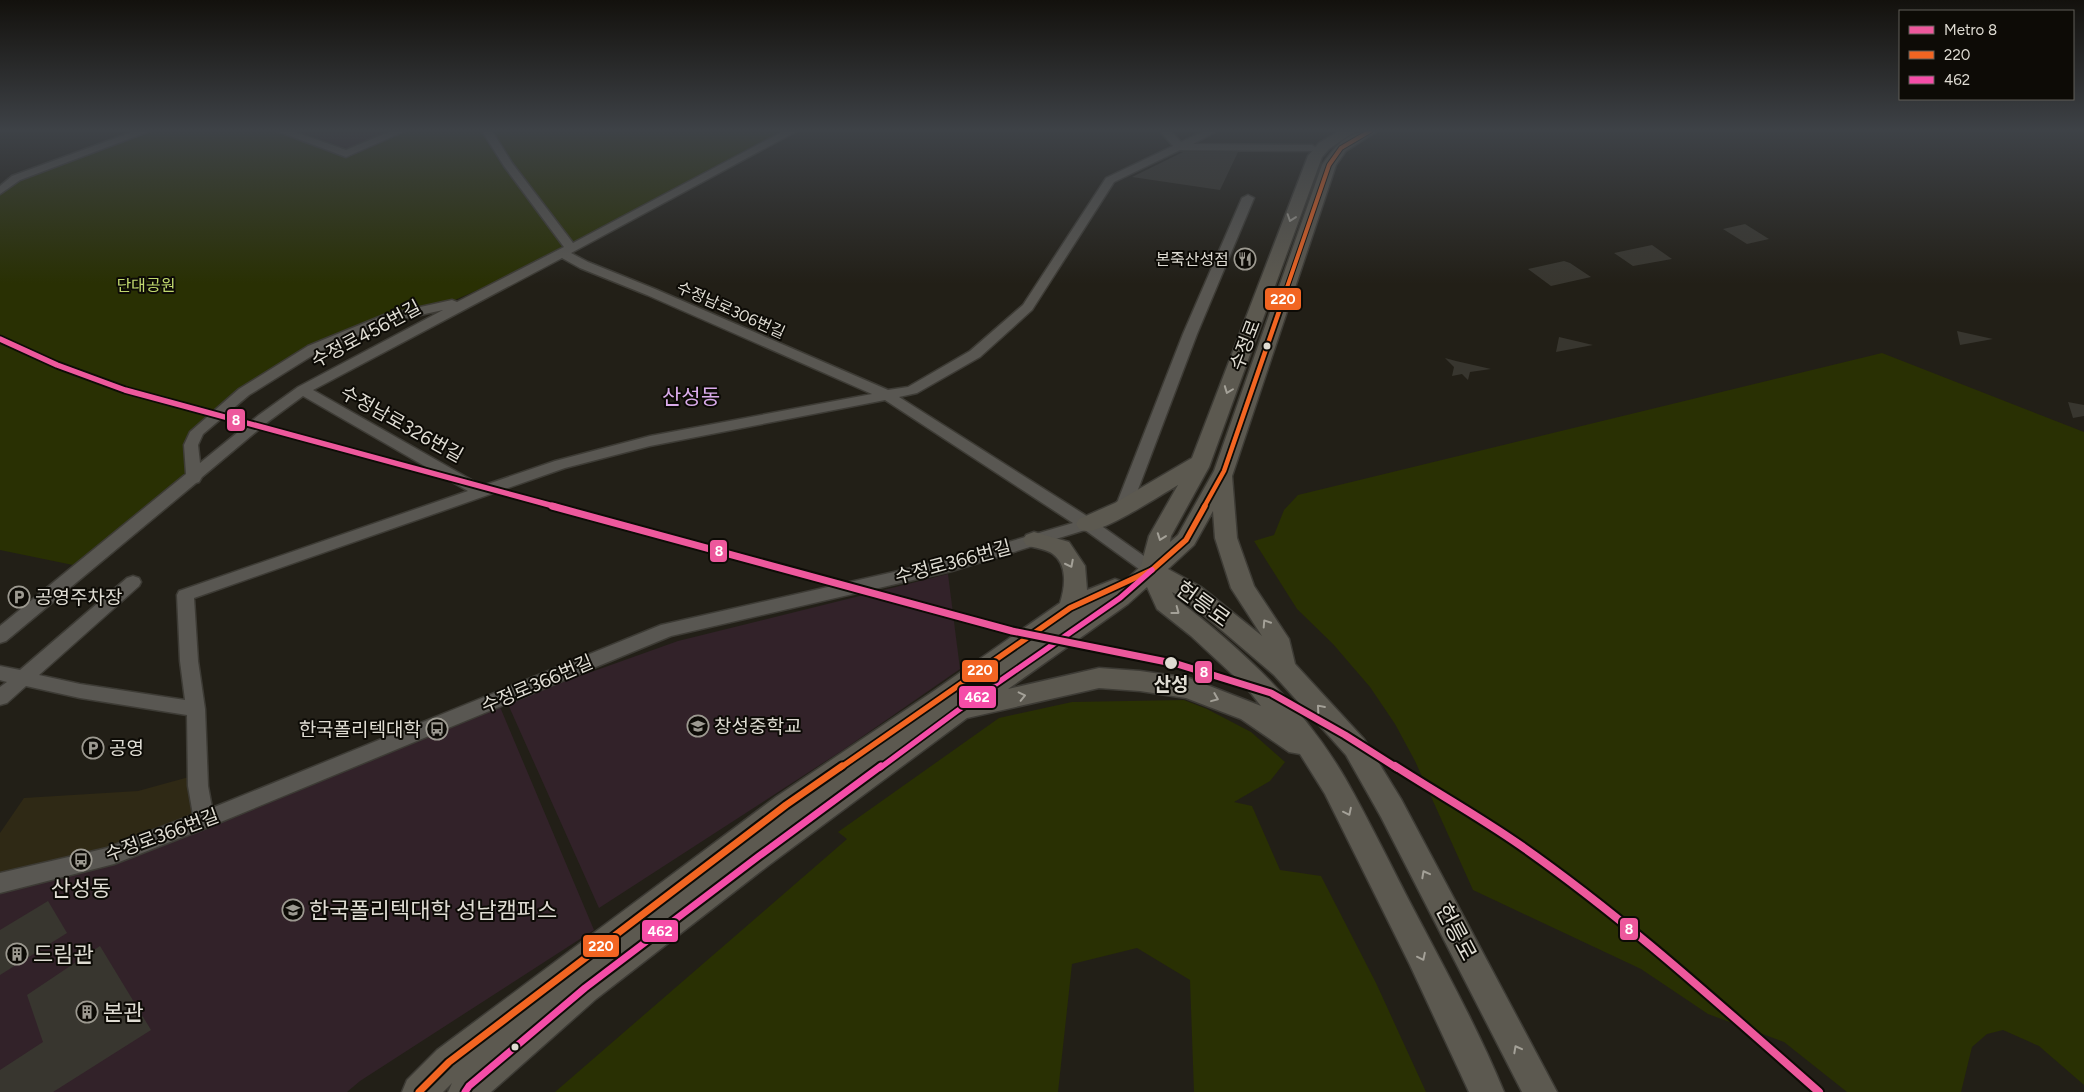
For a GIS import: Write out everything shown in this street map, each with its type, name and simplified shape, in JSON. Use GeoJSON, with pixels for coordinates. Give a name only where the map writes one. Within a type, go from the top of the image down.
{"type":"FeatureCollection","features":[{"type":"Feature","properties":{"kind":"main road","name":"수정로"},"geometry":{"type":"LineString","coordinates":[[1152,570],[1160,536],[1201,462],[1302,182]]}},
{"type":"Feature","properties":{"kind":"main road","name":"수정로"},"geometry":{"type":"LineString","coordinates":[[448,1085],[585,988],[759,856],[958,711],[1120,598],[1186,540],[1221,476],[1323,182]]}},
{"type":"Feature","properties":{"kind":"main road"},"geometry":{"type":"LineString","coordinates":[[1087,524],[1123,508],[1201,462]]}},
{"type":"Feature","properties":{"kind":"main road"},"geometry":{"type":"LineString","coordinates":[[1221,476],[1226,538],[1244,588],[1277,639],[1283,668]]}},
{"type":"Feature","properties":{"kind":"main road"},"geometry":{"type":"LineString","coordinates":[[1034,540],[1061,548],[1074,566],[1076,589],[1070,608]]}},
{"type":"Feature","properties":{"kind":"main road","name":"수정로"},"geometry":{"type":"LineString","coordinates":[[448,1085],[449,1062],[786,805],[1070,608],[1152,570]]}},
{"type":"Feature","properties":{"kind":"main road","name":"헌릉로"},"geometry":{"type":"LineString","coordinates":[[1152,570],[1194,593],[1283,668],[1355,747],[1391,808],[1540,1092]]}},
{"type":"Feature","properties":{"kind":"main road","name":"헌릉로"},"geometry":{"type":"LineString","coordinates":[[1152,570],[1165,603],[1200,630],[1255,680],[1309,746],[1336,786],[1487,1092]]}},
{"type":"Feature","properties":{"kind":"main road"},"geometry":{"type":"LineString","coordinates":[[958,711],[1099,678],[1140,681],[1189,688],[1250,712],[1302,746],[1336,786]]}},
{"type":"Feature","properties":{"kind":"street"},"geometry":{"type":"LineString","coordinates":[[520,182],[567,250]]}},
{"type":"Feature","properties":{"kind":"street","name":"수정로456번길"},"geometry":{"type":"LineString","coordinates":[[0,636],[194,478],[264,418],[303,390],[696,182]]}},
{"type":"Feature","properties":{"kind":"street"},"geometry":{"type":"LineString","coordinates":[[204,820],[198,786],[196,710],[189,661],[185,594],[560,464],[650,441],[912,390],[975,354],[1028,307],[1109,182]]}},
{"type":"Feature","properties":{"kind":"street"},"geometry":{"type":"LineString","coordinates":[[1123,508],[1190,334],[1248,198]]}},
{"type":"Feature","properties":{"kind":"street","name":"수정남로306번길"},"geometry":{"type":"LineString","coordinates":[[567,250],[584,266],[651,292],[887,395]]}},
{"type":"Feature","properties":{"kind":"street"},"geometry":{"type":"LineString","coordinates":[[194,478],[191,445],[197,432],[244,392],[313,349],[389,318],[467,303]]}},
{"type":"Feature","properties":{"kind":"street","name":"수정남로326번길"},"geometry":{"type":"LineString","coordinates":[[303,390],[382,436],[440,466],[481,492]]}},
{"type":"Feature","properties":{"kind":"street"},"geometry":{"type":"LineString","coordinates":[[887,395],[1087,524],[1152,570]]}},
{"type":"Feature","properties":{"kind":"street","name":"수정로366번길"},"geometry":{"type":"LineString","coordinates":[[0,883],[107,857],[204,820],[666,630],[952,565],[1087,524]]}},
{"type":"Feature","properties":{"kind":"street"},"geometry":{"type":"LineString","coordinates":[[0,698],[132,582]]}},
{"type":"Feature","properties":{"kind":"street"},"geometry":{"type":"LineString","coordinates":[[0,673],[80,691],[196,710]]}},
{"type":"Feature","properties":{"kind":"shaded area","name":"창성중학교"},"geometry":{"type":"Polygon","coordinates":[[[948,574],[960,669],[843,750],[599,908],[507,702],[678,641],[948,574]]]}},
{"type":"Feature","properties":{"kind":"shaded area","name":"한국폴리텍대학 성남캠퍼스"},"geometry":{"type":"Polygon","coordinates":[[[500,707],[594,930],[360,1081],[347,1092],[0,1092],[0,890],[115,864],[201,831],[449,725],[500,707]]]}},
{"type":"Feature","properties":{"kind":"shaded area"},"geometry":{"type":"Polygon","coordinates":[[[189,777],[195,824],[115,844],[25,879],[0,883],[0,833],[24,798],[138,791],[189,777]]]}},
{"type":"Feature","properties":{"kind":"green space","name":"단대공원"},"geometry":{"type":"Polygon","coordinates":[[[11,182],[697,182],[562,253],[439,307],[422,307],[313,349],[244,392],[197,432],[189,470],[147,513],[73,565],[0,550],[0,191],[11,182]]]}},
{"type":"Feature","properties":{"kind":"green space"},"geometry":{"type":"Polygon","coordinates":[[[1882,353],[2084,432],[2084,1085],[2039,1046],[2003,1030],[1987,1034],[1972,1047],[1961,1092],[1847,1092],[1784,1042],[1708,1014],[1641,969],[1473,890],[1415,761],[1395,724],[1370,687],[1333,644],[1297,609],[1254,541],[1274,535],[1284,510],[1298,495],[1882,353]]]}},
{"type":"Feature","properties":{"kind":"green space"},"geometry":{"type":"Polygon","coordinates":[[[1184,700],[1207,709],[1251,732],[1285,762],[1270,781],[1234,802],[1252,806],[1280,870],[1321,876],[1376,983],[1426,1092],[1194,1092],[1190,980],[1137,948],[1072,964],[1058,1092],[555,1092],[847,839],[838,832],[999,718],[1072,702],[1184,700]]]}},
{"type":"Feature","properties":{"kind":"building"},"geometry":{"type":"Polygon","coordinates":[[[1166,182],[1224,182],[1220,190],[1166,182]]]}},
{"type":"Feature","properties":{"kind":"building"},"geometry":{"type":"Polygon","coordinates":[[[1745,224],[1769,239],[1747,244],[1723,229],[1745,224]]]}},
{"type":"Feature","properties":{"kind":"building"},"geometry":{"type":"Polygon","coordinates":[[[1652,245],[1672,259],[1633,266],[1614,253],[1652,245]]]}},
{"type":"Feature","properties":{"kind":"building"},"geometry":{"type":"Polygon","coordinates":[[[1564,261],[1591,277],[1551,286],[1528,269],[1564,261]]]}},
{"type":"Feature","properties":{"kind":"building"},"geometry":{"type":"Polygon","coordinates":[[[1957,331],[1993,339],[1960,345],[1957,331]]]}},
{"type":"Feature","properties":{"kind":"building"},"geometry":{"type":"Polygon","coordinates":[[[1559,337],[1593,345],[1556,352],[1559,337]]]}},
{"type":"Feature","properties":{"kind":"building"},"geometry":{"type":"Polygon","coordinates":[[[1445,358],[1491,369],[1470,372],[1468,380],[1462,374],[1452,376],[1454,367],[1445,358]]]}},
{"type":"Feature","properties":{"kind":"building"},"geometry":{"type":"Polygon","coordinates":[[[2068,402],[2084,405],[2084,416],[2073,418],[2068,402]]]}},
{"type":"Feature","properties":{"kind":"building","name":"드림관"},"geometry":{"type":"Polygon","coordinates":[[[48,901],[67,933],[0,975],[0,930],[48,901]]]}},
{"type":"Feature","properties":{"kind":"building","name":"본관"},"geometry":{"type":"Polygon","coordinates":[[[100,946],[151,1030],[53,1092],[0,1092],[0,1070],[43,1042],[27,995],[100,946]]]}},
{"type":"Feature","properties":{"kind":"metro line","name":"8"},"geometry":{"type":"LineString","coordinates":[[0,339],[57,365],[125,390],[1012,631],[1177,664],[1271,693],[1345,735],[1520,845],[1597,903],[1719,1004],[1819,1092]]}},
{"type":"Feature","properties":{"kind":"transit line","name":"220"},"geometry":{"type":"LineString","coordinates":[[419,1092],[449,1062],[786,805],[1070,608],[1152,570],[1186,540],[1224,471],[1323,182]]}},
{"type":"Feature","properties":{"kind":"transit line","name":"462"},"geometry":{"type":"LineString","coordinates":[[465,1092],[469,1086],[585,988],[759,856],[957,711],[1120,598],[1152,570]]}},
{"type":"Feature","properties":{"kind":"place","name":"본죽산성점"},"geometry":{"type":"Point","coordinates":[1245,259]}},
{"type":"Feature","properties":{"kind":"place","name":"공영주차장"},"geometry":{"type":"Point","coordinates":[19,597]}},
{"type":"Feature","properties":{"kind":"place","name":"산성"},"geometry":{"type":"Point","coordinates":[1171,663]}},
{"type":"Feature","properties":{"kind":"place","name":"창성중학교"},"geometry":{"type":"Point","coordinates":[698,726]}},
{"type":"Feature","properties":{"kind":"place","name":"한국폴리텍대학"},"geometry":{"type":"Point","coordinates":[437,729]}},
{"type":"Feature","properties":{"kind":"place","name":"공영"},"geometry":{"type":"Point","coordinates":[93,748]}},
{"type":"Feature","properties":{"kind":"place","name":"산성동"},"geometry":{"type":"Point","coordinates":[81,860]}},
{"type":"Feature","properties":{"kind":"place","name":"한국폴리텍대학 성남캠퍼스"},"geometry":{"type":"Point","coordinates":[293,910]}},
{"type":"Feature","properties":{"kind":"place","name":"드림관"},"geometry":{"type":"Point","coordinates":[17,954]}},
{"type":"Feature","properties":{"kind":"place","name":"본관"},"geometry":{"type":"Point","coordinates":[87,1012]}},
{"type":"Feature","properties":{"kind":"district","name":"산성동"},"geometry":{"type":"Point","coordinates":[691,396]}}]}
